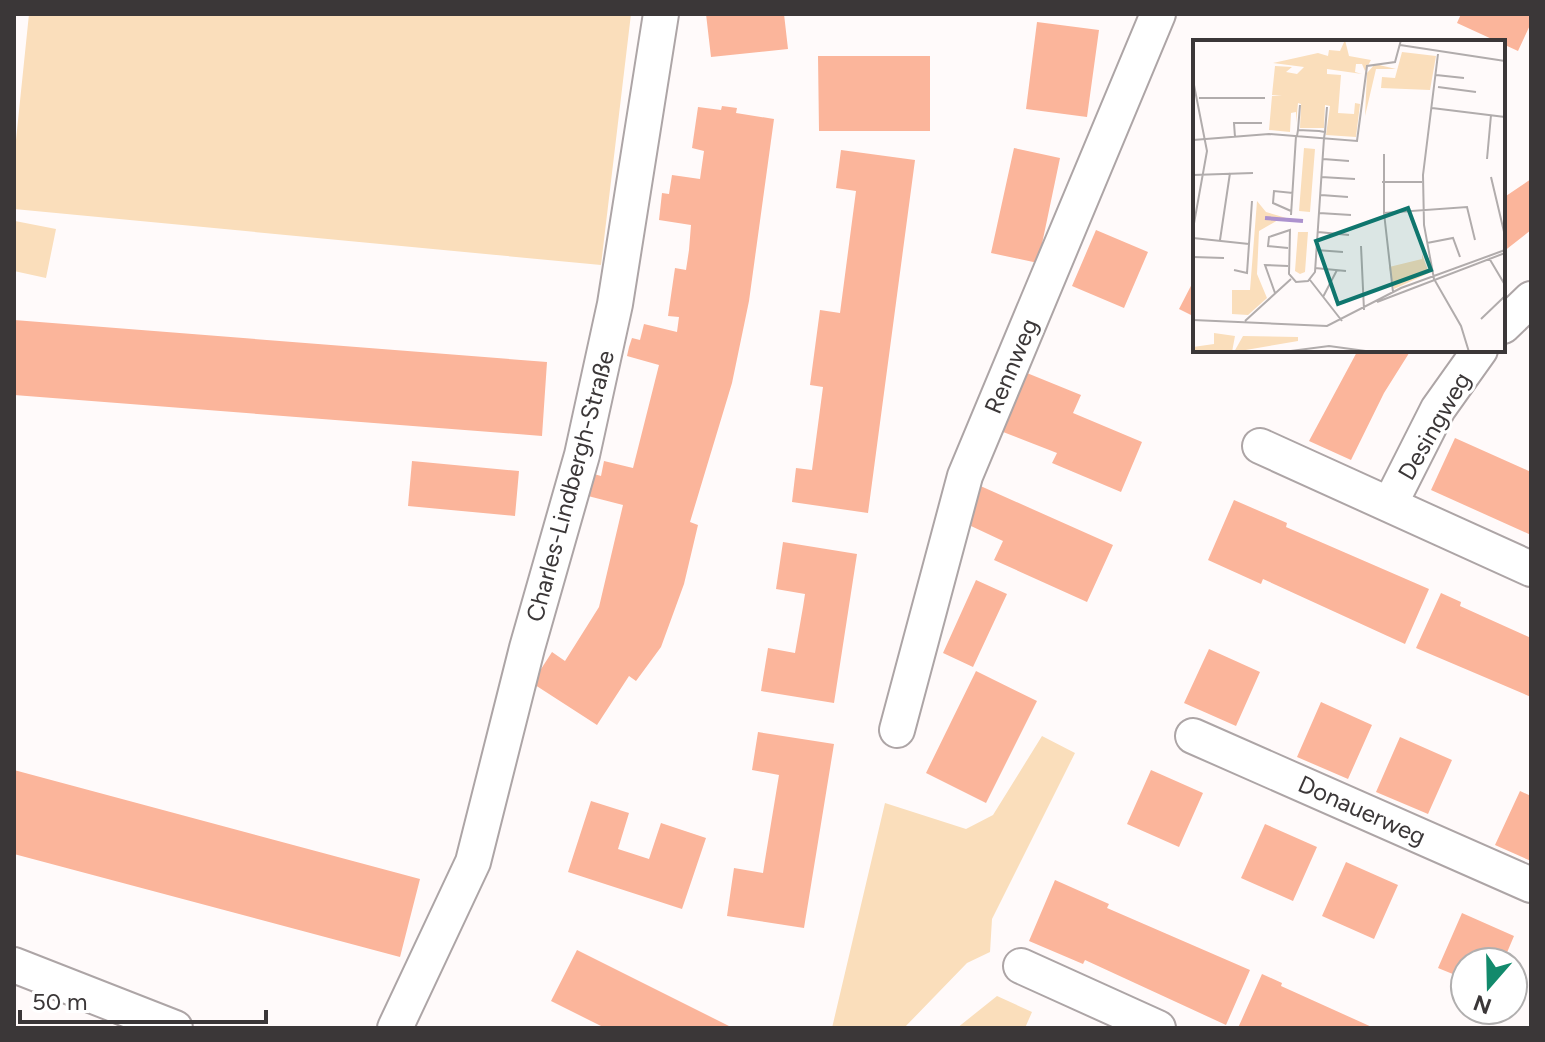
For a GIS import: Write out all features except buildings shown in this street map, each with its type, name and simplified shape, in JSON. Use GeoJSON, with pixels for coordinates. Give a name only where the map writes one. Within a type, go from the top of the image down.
{"type":"FeatureCollection","features":[{"type":"Feature","properties":{"kind":"street","name":"Charles-Lindbergh-Straße"},"geometry":{"type":"LineString","coordinates":[[395,1028],[473,862],[527,648],[582,455],[615,304],[661,14]]}},
{"type":"Feature","properties":{"kind":"street","name":"Rennweg"},"geometry":{"type":"LineString","coordinates":[[897,730],[965,476],[1158,14]]}},
{"type":"Feature","properties":{"kind":"street"},"geometry":{"type":"LineString","coordinates":[[1505,324],[1531,299]]}},
{"type":"Feature","properties":{"kind":"street","name":"Desingweg"},"geometry":{"type":"LineString","coordinates":[[1390,504],[1438,409],[1479,352]]}},
{"type":"Feature","properties":{"kind":"street","name":"Desingweg"},"geometry":{"type":"LineString","coordinates":[[1260,446],[1531,569]]}},
{"type":"Feature","properties":{"kind":"street","name":"Donauerweg"},"geometry":{"type":"LineString","coordinates":[[1193,736],[1531,885]]}},
{"type":"Feature","properties":{"kind":"street"},"geometry":{"type":"LineString","coordinates":[[14,965],[175,1028]]}},
{"type":"Feature","properties":{"kind":"street"},"geometry":{"type":"LineString","coordinates":[[1021,966],[1158,1028]]}},
{"type":"Feature","properties":{"kind":"shaded area"},"geometry":{"type":"Polygon","coordinates":[[[29,14],[631,14],[601,265],[14,209],[14,159],[29,14]]]}},
{"type":"Feature","properties":{"kind":"shaded area"},"geometry":{"type":"Polygon","coordinates":[[[15,221],[56,229],[46,278],[14,271],[15,221]]]}},
{"type":"Feature","properties":{"kind":"shaded area"},"geometry":{"type":"Polygon","coordinates":[[[1042,736],[1075,753],[992,919],[990,952],[967,963],[904,1028],[832,1028],[885,803],[966,829],[993,815],[1042,736]]]}},
{"type":"Feature","properties":{"kind":"shaded area"},"geometry":{"type":"Polygon","coordinates":[[[997,996],[1032,1012],[1025,1028],[957,1028],[997,996]]]}}]}
